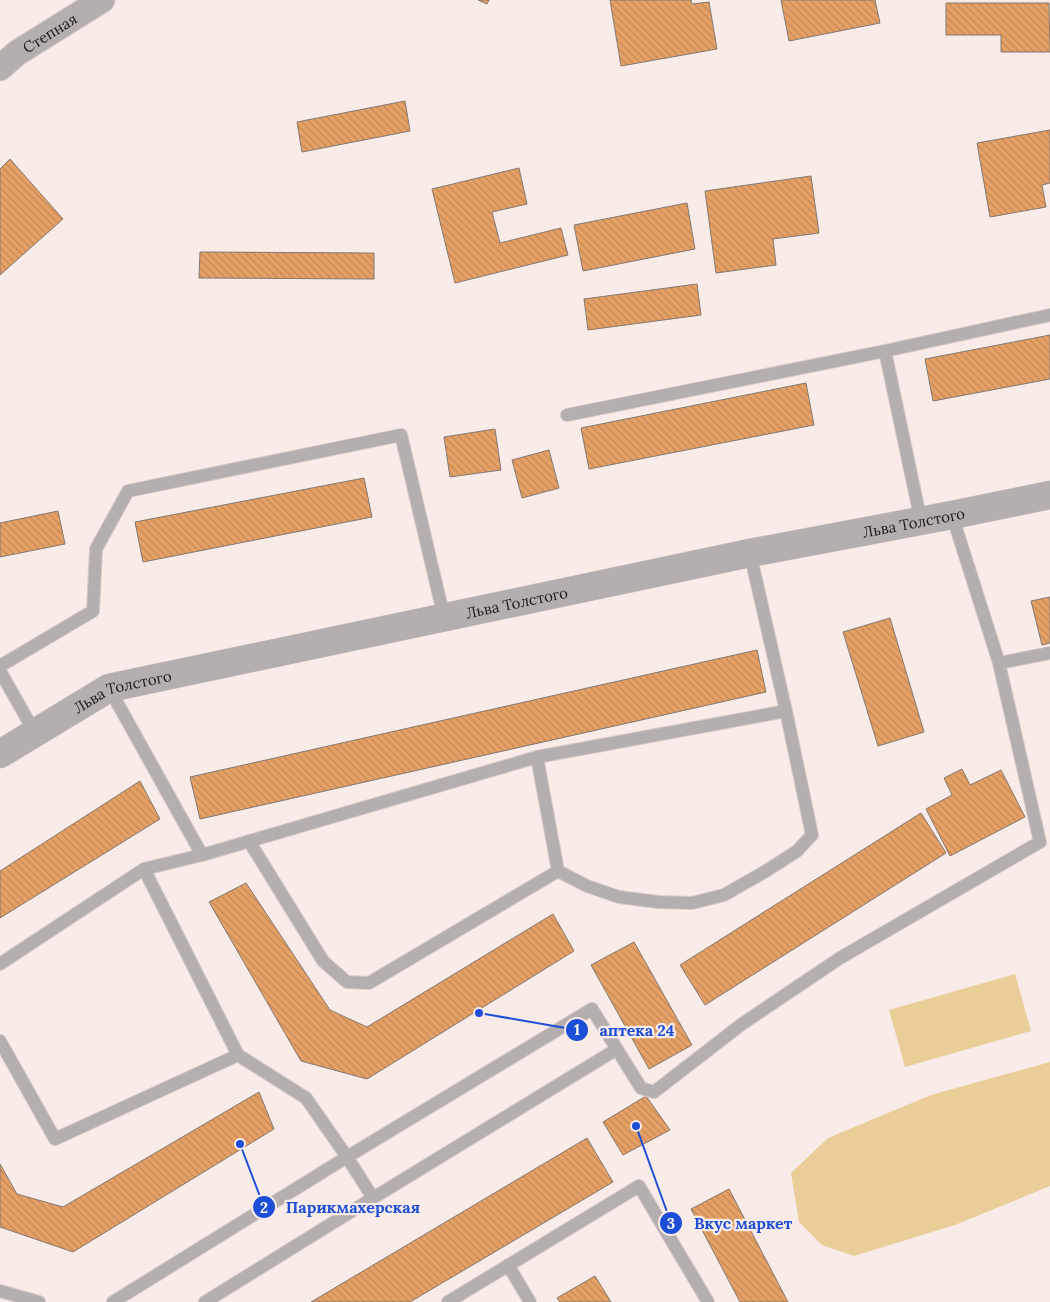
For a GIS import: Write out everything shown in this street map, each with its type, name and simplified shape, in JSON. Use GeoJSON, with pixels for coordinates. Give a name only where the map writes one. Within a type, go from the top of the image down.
{"type":"FeatureCollection","features":[{"type":"Feature","properties":{"kind":"street","name":"Степная"},"geometry":{"type":"LineString","coordinates":[[0,68],[18,53],[96,2]]}},
{"type":"Feature","properties":{"kind":"street","name":"Льва Толстого"},"geometry":{"type":"LineString","coordinates":[[0,754],[109,688],[750,553],[952,515],[1050,494]]}},
{"type":"Feature","properties":{"kind":"lane"},"geometry":{"type":"LineString","coordinates":[[567,415],[884,352],[1050,315]]}},
{"type":"Feature","properties":{"kind":"lane"},"geometry":{"type":"LineString","coordinates":[[884,352],[921,521]]}},
{"type":"Feature","properties":{"kind":"lane"},"geometry":{"type":"LineString","coordinates":[[0,666],[93,611],[96,549],[128,491],[401,435],[444,617]]}},
{"type":"Feature","properties":{"kind":"lane"},"geometry":{"type":"LineString","coordinates":[[113,1302],[347,1157],[592,1009],[641,1088],[654,1092],[742,1024],[840,958],[1040,842],[999,663],[952,515]]}},
{"type":"Feature","properties":{"kind":"lane"},"geometry":{"type":"LineString","coordinates":[[558,871],[587,886],[619,897],[692,904],[724,895],[798,851],[812,835],[750,553]]}},
{"type":"Feature","properties":{"kind":"lane"},"geometry":{"type":"LineString","coordinates":[[999,663],[1050,653]]}},
{"type":"Feature","properties":{"kind":"lane"},"geometry":{"type":"LineString","coordinates":[[0,671],[35,733]]}},
{"type":"Feature","properties":{"kind":"lane"},"geometry":{"type":"LineString","coordinates":[[109,688],[202,855]]}},
{"type":"Feature","properties":{"kind":"lane"},"geometry":{"type":"LineString","coordinates":[[0,964],[144,869],[202,855],[537,757],[786,711]]}},
{"type":"Feature","properties":{"kind":"lane"},"geometry":{"type":"LineString","coordinates":[[537,757],[558,871]]}},
{"type":"Feature","properties":{"kind":"lane"},"geometry":{"type":"LineString","coordinates":[[249,841],[323,961],[348,982],[368,983],[558,871]]}},
{"type":"Feature","properties":{"kind":"lane"},"geometry":{"type":"LineString","coordinates":[[144,869],[238,1055],[306,1098],[373,1198]]}},
{"type":"Feature","properties":{"kind":"lane"},"geometry":{"type":"LineString","coordinates":[[0,1040],[54,1139],[238,1055]]}},
{"type":"Feature","properties":{"kind":"lane"},"geometry":{"type":"LineString","coordinates":[[205,1302],[617,1049]]}},
{"type":"Feature","properties":{"kind":"lane"},"geometry":{"type":"LineString","coordinates":[[448,1302],[639,1186],[708,1302]]}},
{"type":"Feature","properties":{"kind":"lane"},"geometry":{"type":"LineString","coordinates":[[508,1265],[530,1302]]}},
{"type":"Feature","properties":{"kind":"lane"},"geometry":{"type":"LineString","coordinates":[[0,1291],[39,1302]]}},
{"type":"Feature","properties":{"kind":"shaded area"},"geometry":{"type":"Polygon","coordinates":[[[1015,974],[1031,1031],[905,1067],[889,1010],[1015,974]]]}},
{"type":"Feature","properties":{"kind":"shaded area"},"geometry":{"type":"Polygon","coordinates":[[[1050,1062],[1050,1186],[955,1225],[854,1256],[822,1245],[799,1222],[791,1173],[828,1138],[931,1095],[1050,1062]]]}},
{"type":"Feature","properties":{"kind":"building"},"geometry":{"type":"Polygon","coordinates":[[[478,0],[489,0],[487,4],[478,0]]]}},
{"type":"Feature","properties":{"kind":"building"},"geometry":{"type":"Polygon","coordinates":[[[610,0],[691,0],[692,4],[709,2],[717,49],[621,66],[610,0]]]}},
{"type":"Feature","properties":{"kind":"building"},"geometry":{"type":"Polygon","coordinates":[[[781,0],[875,0],[880,23],[789,41],[781,0]]]}},
{"type":"Feature","properties":{"kind":"building"},"geometry":{"type":"Polygon","coordinates":[[[946,3],[1049,3],[1050,52],[1001,52],[1001,35],[946,35],[946,3]]]}},
{"type":"Feature","properties":{"kind":"building"},"geometry":{"type":"Polygon","coordinates":[[[405,101],[410,131],[302,152],[297,122],[405,101]]]}},
{"type":"Feature","properties":{"kind":"building"},"geometry":{"type":"Polygon","coordinates":[[[1050,130],[1050,183],[1042,185],[1046,207],[990,217],[977,143],[1050,130]]]}},
{"type":"Feature","properties":{"kind":"building"},"geometry":{"type":"Polygon","coordinates":[[[10,159],[63,219],[0,275],[0,169],[10,159]]]}},
{"type":"Feature","properties":{"kind":"building"},"geometry":{"type":"Polygon","coordinates":[[[519,168],[527,204],[492,212],[500,243],[561,228],[568,255],[455,283],[432,189],[519,168]]]}},
{"type":"Feature","properties":{"kind":"building"},"geometry":{"type":"Polygon","coordinates":[[[811,176],[819,233],[773,239],[776,265],[716,273],[705,191],[811,176]]]}},
{"type":"Feature","properties":{"kind":"building"},"geometry":{"type":"Polygon","coordinates":[[[687,203],[695,249],[583,271],[574,225],[687,203]]]}},
{"type":"Feature","properties":{"kind":"building"},"geometry":{"type":"Polygon","coordinates":[[[200,252],[374,253],[374,279],[199,278],[200,252]]]}},
{"type":"Feature","properties":{"kind":"building"},"geometry":{"type":"Polygon","coordinates":[[[697,284],[701,315],[588,330],[584,299],[697,284]]]}},
{"type":"Feature","properties":{"kind":"building"},"geometry":{"type":"Polygon","coordinates":[[[1050,335],[1050,379],[933,401],[925,359],[1050,335]]]}},
{"type":"Feature","properties":{"kind":"building"},"geometry":{"type":"Polygon","coordinates":[[[806,383],[814,425],[589,469],[581,428],[806,383]]]}},
{"type":"Feature","properties":{"kind":"building"},"geometry":{"type":"Polygon","coordinates":[[[495,429],[501,470],[450,477],[444,437],[495,429]]]}},
{"type":"Feature","properties":{"kind":"building"},"geometry":{"type":"Polygon","coordinates":[[[549,450],[559,488],[522,498],[512,460],[549,450]]]}},
{"type":"Feature","properties":{"kind":"building"},"geometry":{"type":"Polygon","coordinates":[[[364,478],[372,517],[143,562],[135,522],[364,478]]]}},
{"type":"Feature","properties":{"kind":"building"},"geometry":{"type":"Polygon","coordinates":[[[58,511],[65,544],[0,557],[0,523],[58,511]]]}},
{"type":"Feature","properties":{"kind":"building"},"geometry":{"type":"Polygon","coordinates":[[[1050,597],[1050,643],[1042,645],[1031,601],[1050,597]]]}},
{"type":"Feature","properties":{"kind":"building"},"geometry":{"type":"Polygon","coordinates":[[[890,618],[924,732],[878,746],[843,632],[890,618]]]}},
{"type":"Feature","properties":{"kind":"building"},"geometry":{"type":"Polygon","coordinates":[[[757,650],[766,692],[200,819],[190,777],[757,650]]]}},
{"type":"Feature","properties":{"kind":"building"},"geometry":{"type":"Polygon","coordinates":[[[962,769],[970,785],[1001,770],[1025,817],[950,856],[926,809],[952,795],[944,778],[962,769]]]}},
{"type":"Feature","properties":{"kind":"building"},"geometry":{"type":"Polygon","coordinates":[[[140,781],[160,819],[0,918],[0,871],[140,781]]]}},
{"type":"Feature","properties":{"kind":"building"},"geometry":{"type":"Polygon","coordinates":[[[921,813],[946,853],[705,1005],[680,965],[921,813]]]}},
{"type":"Feature","properties":{"kind":"building"},"geometry":{"type":"Polygon","coordinates":[[[246,883],[330,1010],[367,1027],[553,914],[574,951],[367,1079],[301,1061],[209,902],[246,883]]]}},
{"type":"Feature","properties":{"kind":"building"},"geometry":{"type":"Polygon","coordinates":[[[634,942],[692,1045],[649,1069],[591,965],[634,942]]]}},
{"type":"Feature","properties":{"kind":"building"},"geometry":{"type":"Polygon","coordinates":[[[259,1092],[274,1129],[73,1252],[0,1227],[0,1164],[17,1194],[63,1207],[259,1092]]]}},
{"type":"Feature","properties":{"kind":"building"},"geometry":{"type":"Polygon","coordinates":[[[646,1096],[670,1130],[623,1155],[603,1122],[646,1096]]]}},
{"type":"Feature","properties":{"kind":"building"},"geometry":{"type":"Polygon","coordinates":[[[587,1138],[613,1182],[410,1302],[311,1302],[587,1138]]]}},
{"type":"Feature","properties":{"kind":"building"},"geometry":{"type":"Polygon","coordinates":[[[729,1189],[788,1302],[740,1302],[691,1209],[729,1189]]]}},
{"type":"Feature","properties":{"kind":"building"},"geometry":{"type":"Polygon","coordinates":[[[595,1276],[611,1302],[560,1302],[557,1298],[595,1276]]]}},
{"type":"Feature","properties":{"kind":"place","name":"аптека 24"},"geometry":{"type":"Point","coordinates":[479,1013]}},
{"type":"Feature","properties":{"kind":"place","name":"Вкус маркет"},"geometry":{"type":"Point","coordinates":[636,1126]}},
{"type":"Feature","properties":{"kind":"place","name":"Парикмахерская"},"geometry":{"type":"Point","coordinates":[240,1144]}}]}
